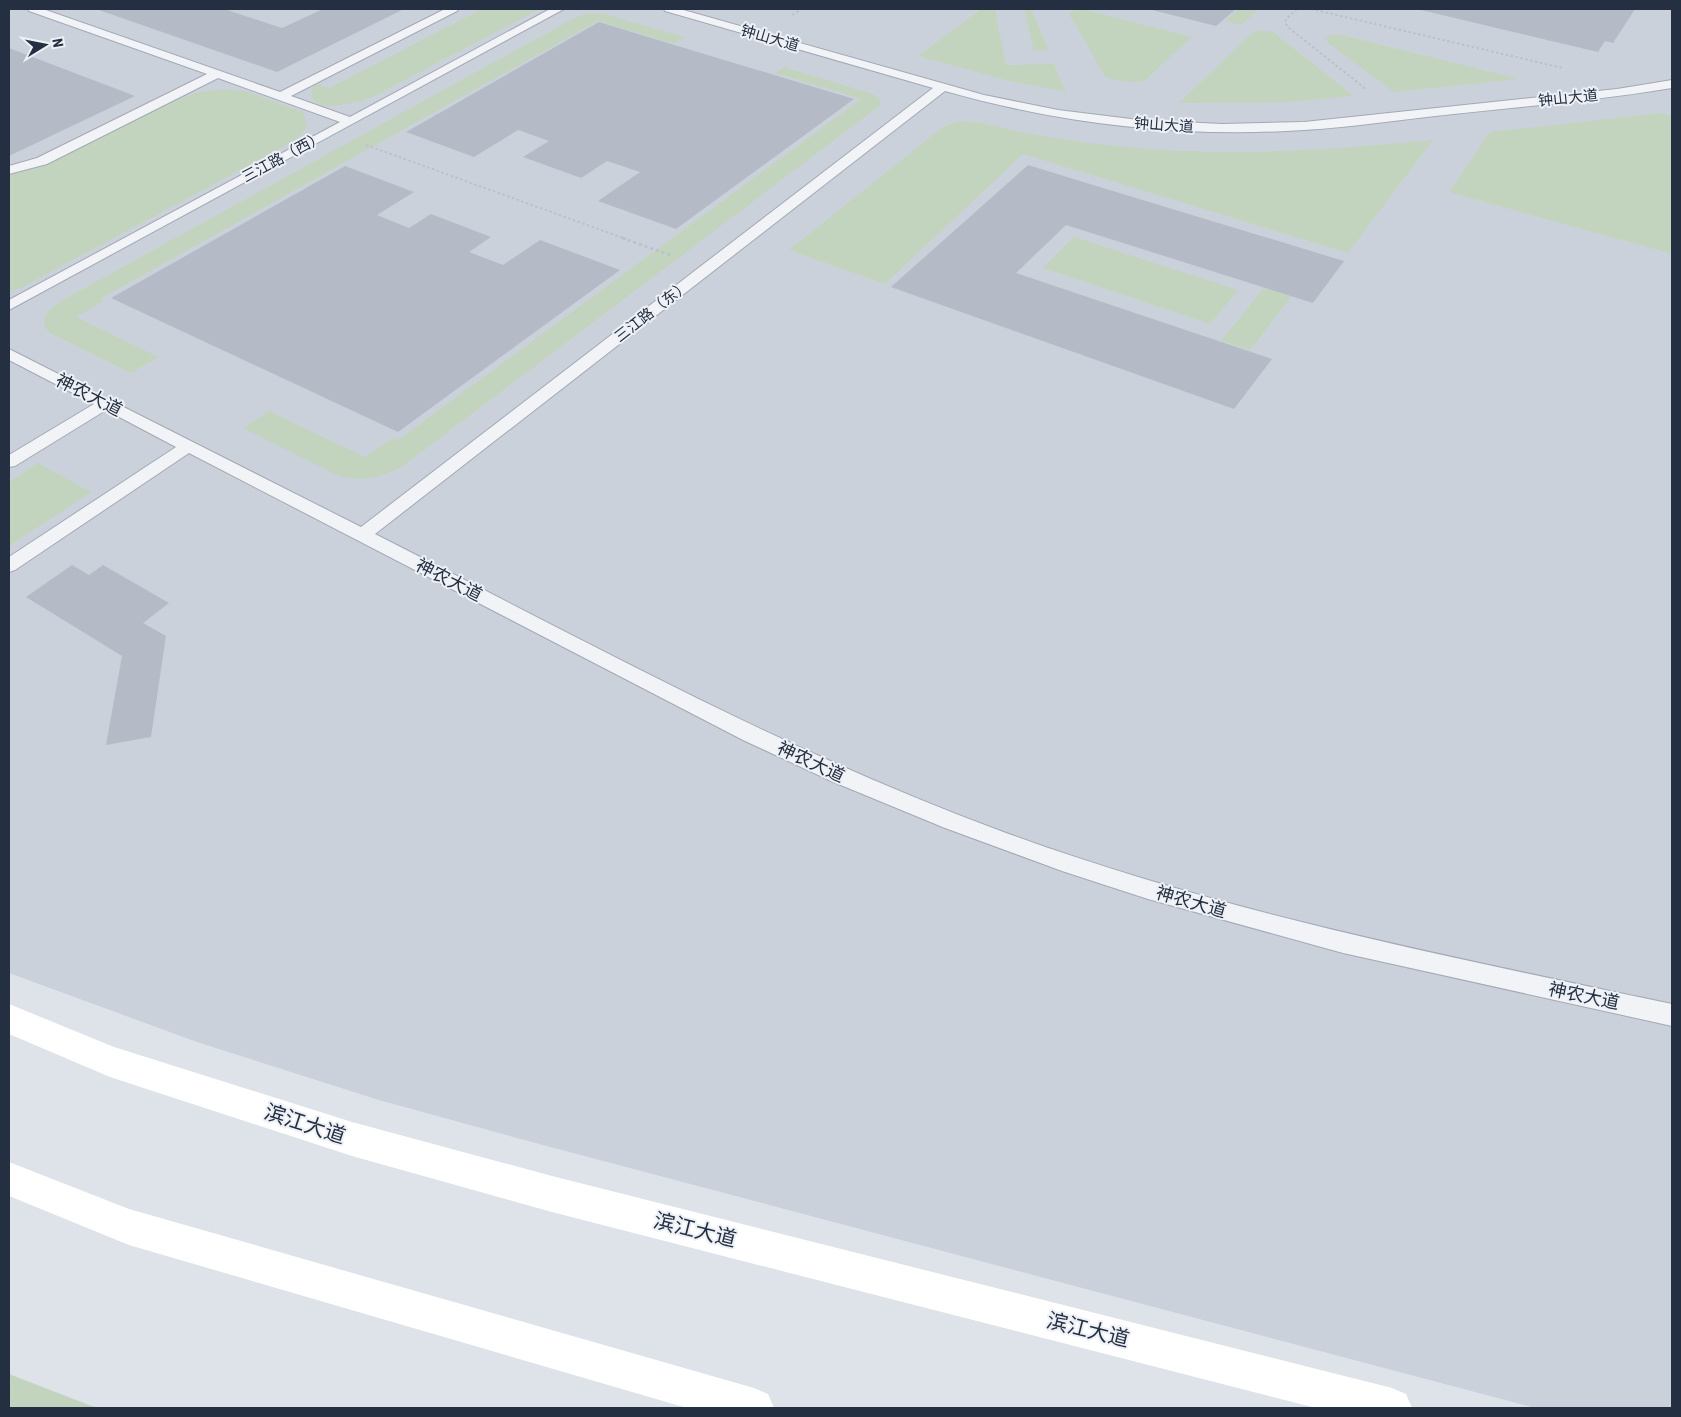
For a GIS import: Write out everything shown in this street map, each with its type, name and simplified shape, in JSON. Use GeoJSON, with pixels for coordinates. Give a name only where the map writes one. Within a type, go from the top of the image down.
{"type":"FeatureCollection","features":[{"type":"Feature","properties":{"kind":"main road","name":"滨江大道"},"geometry":{"type":"LineString","coordinates":[[9,1019],[110,1061],[352,1139],[562,1197],[1392,1408]]}},
{"type":"Feature","properties":{"kind":"main road"},"geometry":{"type":"LineString","coordinates":[[9,1179],[129,1227],[754,1408]]}},
{"type":"Feature","properties":{"kind":"lane"},"geometry":{"type":"LineString","coordinates":[[33,9],[350,121]]}},
{"type":"Feature","properties":{"kind":"lane"},"geometry":{"type":"LineString","coordinates":[[280,96],[453,9]]}},
{"type":"Feature","properties":{"kind":"lane","name":"三江路（西）"},"geometry":{"type":"LineString","coordinates":[[9,306],[558,9]]}},
{"type":"Feature","properties":{"kind":"lane","name":"钟山大道"},"geometry":{"type":"LineString","coordinates":[[669,9],[982,98],[1058,114],[1173,126],[1263,128],[1401,116],[1617,93],[1672,84]]}},
{"type":"Feature","properties":{"kind":"lane"},"geometry":{"type":"LineString","coordinates":[[9,170],[42,161],[217,74]]}},
{"type":"Feature","properties":{"kind":"lane","name":"三江路（东）"},"geometry":{"type":"LineString","coordinates":[[362,535],[942,88]]}},
{"type":"Feature","properties":{"kind":"lane","name":"神农大道"},"geometry":{"type":"LineString","coordinates":[[9,354],[775,745],[834,773],[932,814],[1037,854],[1148,890],[1267,924],[1411,959],[1672,1015]]}},
{"type":"Feature","properties":{"kind":"lane"},"geometry":{"type":"LineString","coordinates":[[9,462],[106,404]]}},
{"type":"Feature","properties":{"kind":"lane"},"geometry":{"type":"LineString","coordinates":[[9,566],[189,446]]}},
{"type":"Feature","properties":{"kind":"path"},"geometry":{"type":"LineString","coordinates":[[1297,9],[1286,19],[1285,23],[1289,28],[1401,116]]}},
{"type":"Feature","properties":{"kind":"path"},"geometry":{"type":"LineString","coordinates":[[1311,9],[1564,68]]}},
{"type":"Feature","properties":{"kind":"path"},"geometry":{"type":"LineString","coordinates":[[330,132],[707,268]]}},
{"type":"Feature","properties":{"kind":"shaded area"},"geometry":{"type":"Polygon","coordinates":[[[9,9],[1672,9],[1672,1408],[1535,1408],[379,1100],[197,1042],[9,973],[9,9]]]}},
{"type":"Feature","properties":{"kind":"green space"},"geometry":{"type":"Polygon","coordinates":[[[482,9],[540,9],[373,97],[331,106],[316,103],[312,98],[312,92],[316,84],[329,88],[482,9]]]}},
{"type":"Feature","properties":{"kind":"green space"},"geometry":{"type":"Polygon","coordinates":[[[981,9],[995,9],[1006,65],[1054,64],[1066,92],[1009,81],[918,56],[981,9]]]}},
{"type":"Feature","properties":{"kind":"green space"},"geometry":{"type":"Polygon","coordinates":[[[1024,9],[1031,9],[1049,50],[1034,51],[1024,9]]]}},
{"type":"Feature","properties":{"kind":"green space"},"geometry":{"type":"Polygon","coordinates":[[[1075,9],[1086,10],[1192,37],[1144,81],[1113,80],[1105,76],[1069,14],[1075,9]]]}},
{"type":"Feature","properties":{"kind":"green space"},"geometry":{"type":"Polygon","coordinates":[[[1239,9],[1259,9],[1241,25],[1225,21],[1239,9]]]}},
{"type":"Feature","properties":{"kind":"green space"},"geometry":{"type":"Polygon","coordinates":[[[588,13],[604,14],[684,37],[674,44],[598,21],[100,299],[103,301],[76,317],[158,357],[131,373],[52,334],[45,328],[44,317],[50,309],[61,301],[574,18],[588,13]]]}},
{"type":"Feature","properties":{"kind":"green space"},"geometry":{"type":"Polygon","coordinates":[[[1260,30],[1273,32],[1354,96],[1287,102],[1179,103],[1253,32],[1260,30]]]}},
{"type":"Feature","properties":{"kind":"green space"},"geometry":{"type":"Polygon","coordinates":[[[1331,35],[1342,35],[1519,79],[1394,92],[1327,42],[1326,38],[1331,35]]]}},
{"type":"Feature","properties":{"kind":"green space"},"geometry":{"type":"Polygon","coordinates":[[[784,67],[873,94],[880,99],[881,105],[403,466],[387,474],[370,478],[344,477],[243,428],[269,411],[365,457],[393,438],[398,440],[861,99],[775,73],[784,67]]]}},
{"type":"Feature","properties":{"kind":"green space"},"geometry":{"type":"Polygon","coordinates":[[[223,89],[246,91],[303,112],[307,126],[294,141],[21,288],[9,292],[9,175],[52,161],[179,99],[199,92],[223,89]]]}},
{"type":"Feature","properties":{"kind":"green space"},"geometry":{"type":"Polygon","coordinates":[[[1662,113],[1672,116],[1672,254],[1449,192],[1490,132],[1662,113]]]}},
{"type":"Feature","properties":{"kind":"green space"},"geometry":{"type":"Polygon","coordinates":[[[955,122],[982,123],[1026,133],[1102,144],[1204,152],[1319,149],[1433,140],[1348,253],[1023,154],[885,284],[789,250],[943,127],[955,122]]]}},
{"type":"Feature","properties":{"kind":"green space"},"geometry":{"type":"Polygon","coordinates":[[[1074,237],[1238,290],[1210,324],[1043,268],[1074,237]]]}},
{"type":"Feature","properties":{"kind":"green space"},"geometry":{"type":"Polygon","coordinates":[[[1264,288],[1292,296],[1250,350],[1221,341],[1264,288]]]}},
{"type":"Feature","properties":{"kind":"green space"},"geometry":{"type":"Polygon","coordinates":[[[38,463],[91,492],[9,546],[9,482],[38,463]]]}},
{"type":"Feature","properties":{"kind":"green space"},"geometry":{"type":"Polygon","coordinates":[[[9,1374],[89,1405],[98,1408],[9,1408],[9,1374]]]}},
{"type":"Feature","properties":{"kind":"building"},"geometry":{"type":"Polygon","coordinates":[[[96,9],[224,9],[282,28],[323,9],[404,9],[277,72],[96,9]]]}},
{"type":"Feature","properties":{"kind":"building"},"geometry":{"type":"Polygon","coordinates":[[[1148,9],[1236,9],[1216,26],[1148,9]]]}},
{"type":"Feature","properties":{"kind":"building"},"geometry":{"type":"Polygon","coordinates":[[[1417,9],[1635,9],[1613,43],[1605,41],[1598,52],[1417,9]]]}},
{"type":"Feature","properties":{"kind":"building"},"geometry":{"type":"Polygon","coordinates":[[[599,22],[854,99],[676,229],[598,201],[640,172],[607,161],[581,178],[523,157],[549,141],[518,130],[474,157],[406,132],[599,22]]]}},
{"type":"Feature","properties":{"kind":"building"},"geometry":{"type":"Polygon","coordinates":[[[9,48],[135,96],[9,156],[9,48]]]}},
{"type":"Feature","properties":{"kind":"building"},"geometry":{"type":"Polygon","coordinates":[[[1028,165],[1344,261],[1313,303],[1066,225],[1016,273],[1272,359],[1234,409],[891,287],[1028,165]]]}},
{"type":"Feature","properties":{"kind":"building"},"geometry":{"type":"Polygon","coordinates":[[[345,166],[414,192],[377,215],[409,228],[431,214],[491,237],[469,252],[503,265],[540,240],[620,270],[398,432],[111,298],[345,166]]]}},
{"type":"Feature","properties":{"kind":"building"},"geometry":{"type":"Polygon","coordinates":[[[72,565],[89,575],[103,565],[169,603],[143,623],[166,636],[151,737],[106,745],[122,656],[26,597],[72,565]]]}}]}
